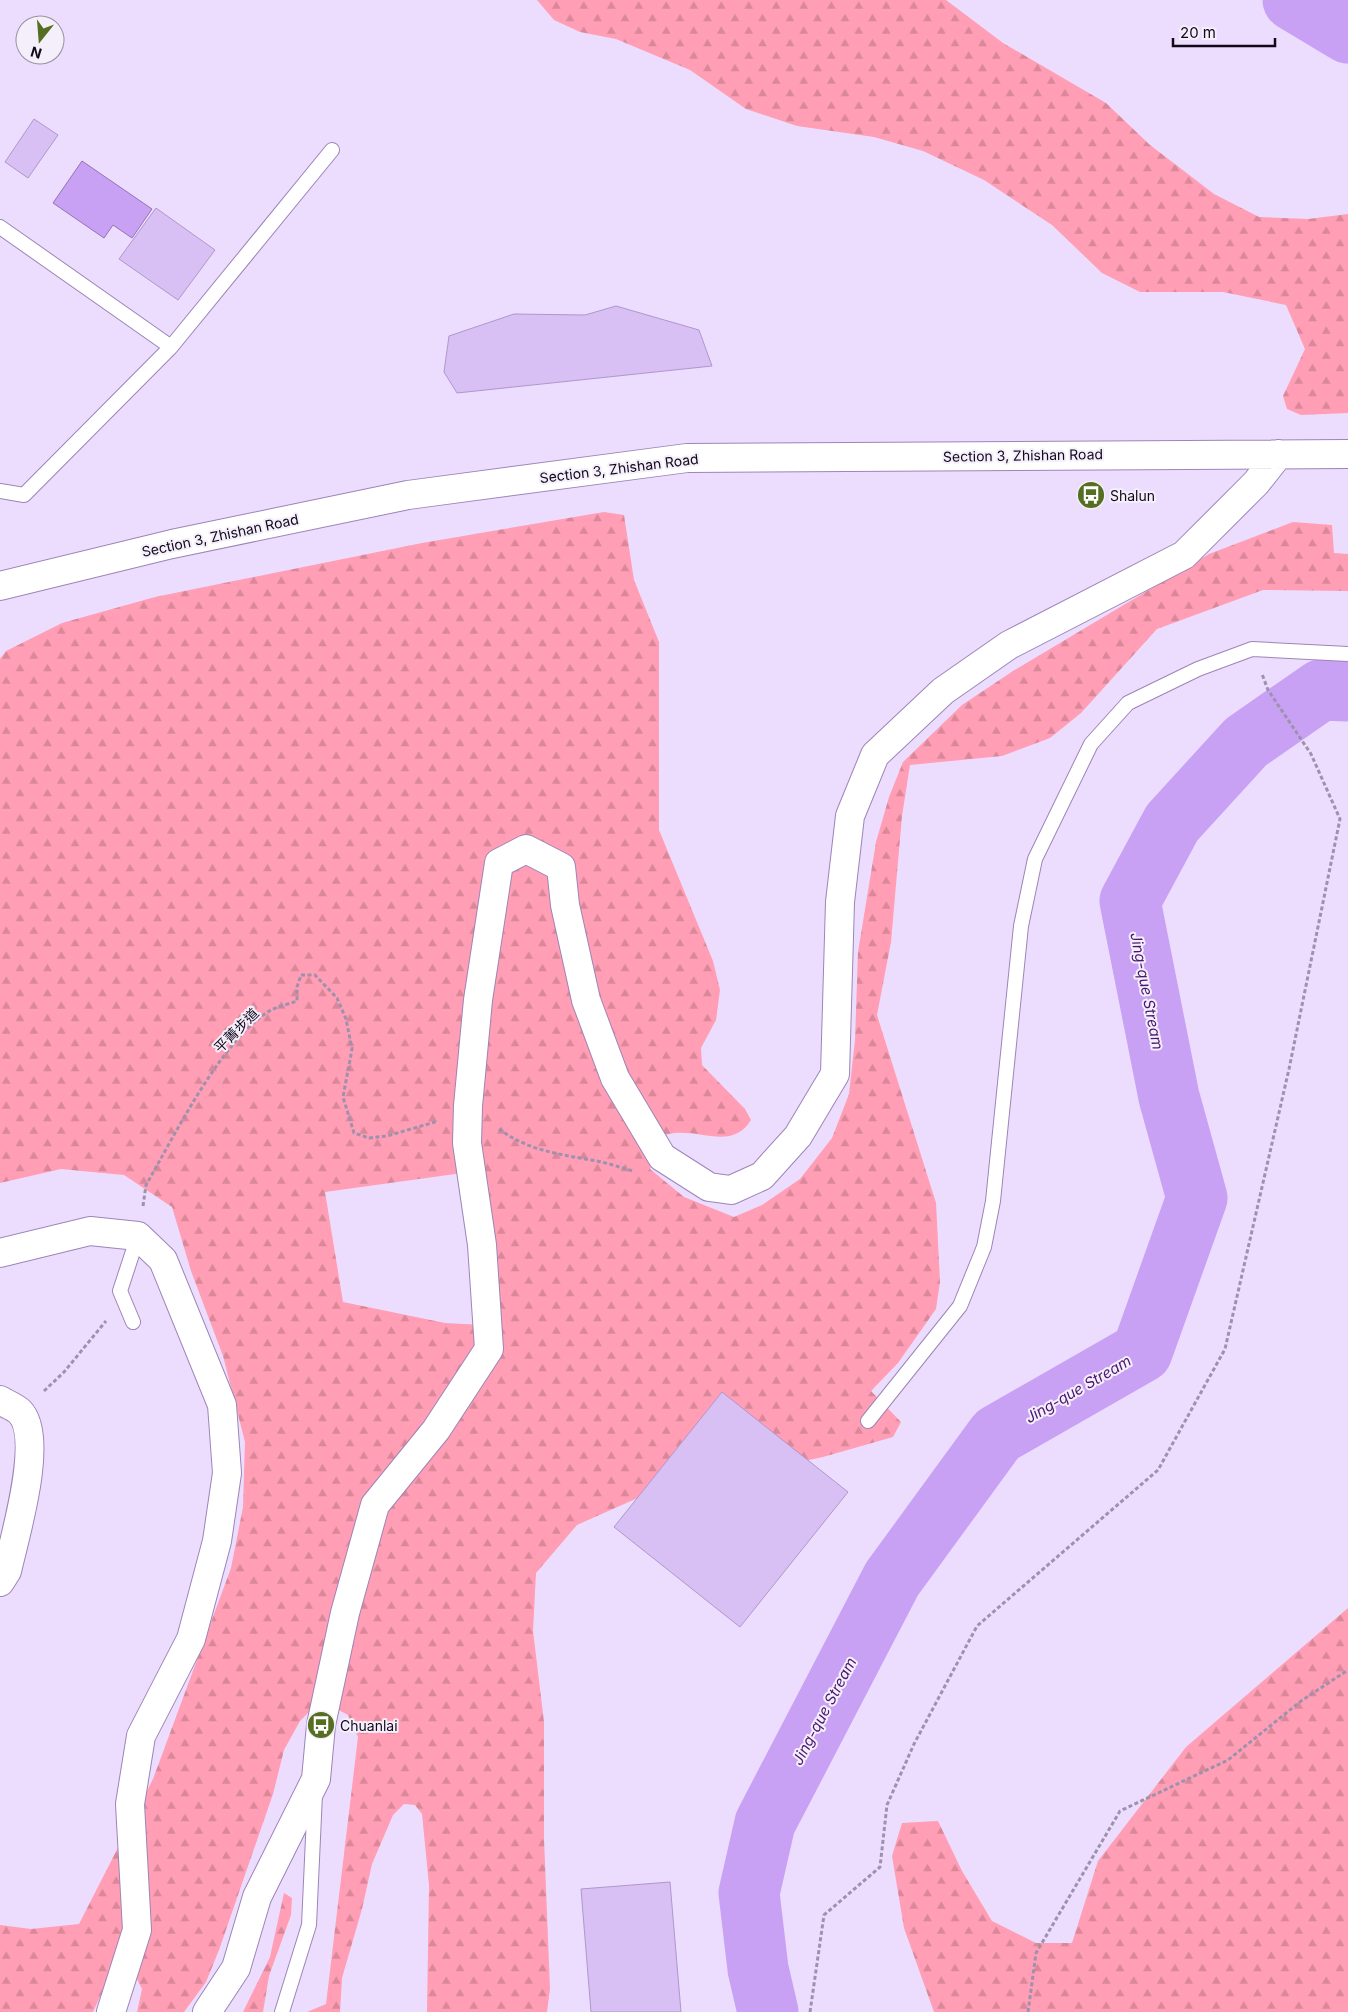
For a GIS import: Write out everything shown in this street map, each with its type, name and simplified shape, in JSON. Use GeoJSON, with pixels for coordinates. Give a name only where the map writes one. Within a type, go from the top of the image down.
{"type":"FeatureCollection","features":[{"type":"Feature","properties":{"kind":"street"},"geometry":{"type":"LineString","coordinates":[[207,2012],[236,1968],[256,1897],[316,1779],[321,1725],[345,1613],[375,1505],[436,1430],[489,1349],[482,1245],[467,1143],[468,1106],[478,1000],[499,863],[526,849],[561,867],[565,905],[586,1000],[615,1078],[662,1157],[709,1187],[731,1190],[762,1176],[798,1136],[835,1074],[840,902],[850,816],[875,755],[942,691],[1009,645],[1184,555],[1256,483],[1279,454]]}},
{"type":"Feature","properties":{"kind":"street","name":"Section 3, Zhishan Road"},"geometry":{"type":"LineString","coordinates":[[0,586],[172,544],[408,496],[687,458],[1348,454]]}},
{"type":"Feature","properties":{"kind":"street"},"geometry":{"type":"LineString","coordinates":[[0,1253],[90,1231],[138,1236],[163,1260],[222,1405],[227,1473],[217,1541],[191,1639],[141,1736],[130,1804],[137,1930],[111,2012]]}},
{"type":"Feature","properties":{"kind":"street"},"geometry":{"type":"LineString","coordinates":[[0,1582],[7,1571],[27,1485],[30,1456],[27,1429],[10,1406]]}},
{"type":"Feature","properties":{"kind":"lane"},"geometry":{"type":"LineString","coordinates":[[0,491],[24,495],[171,347],[332,150]]}},
{"type":"Feature","properties":{"kind":"lane"},"geometry":{"type":"LineString","coordinates":[[0,227],[171,347]]}},
{"type":"Feature","properties":{"kind":"lane"},"geometry":{"type":"LineString","coordinates":[[868,1421],[960,1306],[984,1247],[993,1201],[1021,926],[1035,859],[1090,744],[1128,703],[1198,669],[1252,649],[1348,654]]}},
{"type":"Feature","properties":{"kind":"lane"},"geometry":{"type":"LineString","coordinates":[[133,1322],[120,1291],[138,1236]]}},
{"type":"Feature","properties":{"kind":"lane"},"geometry":{"type":"LineString","coordinates":[[282,2012],[309,1925],[316,1779]]}},
{"type":"Feature","properties":{"kind":"path"},"geometry":{"type":"LineString","coordinates":[[810,2012],[824,1915],[880,1868],[887,1805],[914,1744],[977,1626],[1158,1470],[1225,1349],[1287,1078],[1340,819],[1311,754],[1268,690]]}},
{"type":"Feature","properties":{"kind":"path","name":"平菁步道"},"geometry":{"type":"LineString","coordinates":[[138,1236],[146,1184],[218,1064],[251,1026],[272,1010],[297,1001],[296,987],[301,975],[316,975],[337,998],[346,1019],[352,1049],[343,1097],[354,1133],[369,1138],[387,1136],[435,1122],[440,1127]]}},
{"type":"Feature","properties":{"kind":"path"},"geometry":{"type":"LineString","coordinates":[[468,1106],[509,1137],[550,1154],[593,1160],[639,1173]]}},
{"type":"Feature","properties":{"kind":"path"},"geometry":{"type":"LineString","coordinates":[[10,1406],[64,1372],[107,1320]]}},
{"type":"Feature","properties":{"kind":"path"},"geometry":{"type":"LineString","coordinates":[[1028,2012],[1036,1953],[1120,1811],[1228,1760],[1302,1701],[1348,1670]]}},
{"type":"Feature","properties":{"kind":"green space"},"geometry":{"type":"Polygon","coordinates":[[[537,0],[946,0],[1003,43],[1106,103],[1150,145],[1214,194],[1259,217],[1308,219],[1348,214],[1348,413],[1301,415],[1287,409],[1283,396],[1305,349],[1286,305],[1223,292],[1140,292],[1102,273],[1052,225],[984,180],[923,151],[874,137],[797,126],[746,109],[690,70],[616,39],[580,32],[554,20],[537,0]]]}},
{"type":"Feature","properties":{"kind":"green space"},"geometry":{"type":"Polygon","coordinates":[[[604,512],[624,515],[634,580],[659,642],[659,830],[713,961],[720,990],[716,1020],[701,1048],[702,1065],[745,1109],[751,1120],[743,1130],[723,1137],[689,1133],[665,1135],[654,1154],[650,1169],[684,1197],[734,1217],[762,1205],[800,1179],[832,1138],[849,1094],[855,1040],[858,952],[876,842],[889,797],[903,762],[962,705],[1013,671],[1209,554],[1293,522],[1332,525],[1334,553],[1348,554],[1348,591],[1263,590],[1157,629],[1081,713],[1050,738],[1002,756],[910,765],[902,816],[891,942],[877,1015],[936,1203],[940,1282],[936,1309],[898,1363],[871,1391],[901,1422],[893,1437],[823,1457],[642,1496],[577,1525],[536,1573],[533,1631],[544,1722],[544,1839],[550,1989],[547,2012],[427,2012],[429,1885],[422,1814],[415,1805],[404,1804],[393,1815],[372,1864],[362,1909],[342,1978],[340,2012],[307,2012],[326,2004],[358,1737],[348,1715],[331,1706],[312,1709],[300,1721],[284,1750],[273,1794],[219,1950],[206,1982],[184,2012],[137,2012],[142,1989],[131,1967],[110,1975],[93,2012],[0,2012],[0,1925],[31,1929],[79,1924],[153,1779],[231,1568],[243,1507],[245,1442],[223,1356],[191,1271],[172,1207],[124,1175],[61,1169],[0,1183],[0,659],[6,651],[62,623],[155,597],[422,543],[604,512]],[[477,1171],[325,1192],[343,1302],[445,1323],[502,1326],[495,1251],[477,1171]]]}},
{"type":"Feature","properties":{"kind":"green space"},"geometry":{"type":"Polygon","coordinates":[[[1348,1608],[1348,2012],[934,2012],[904,1928],[892,1856],[902,1823],[938,1821],[962,1871],[992,1921],[1036,1943],[1072,1943],[1098,1861],[1186,1747],[1348,1608]]]}},
{"type":"Feature","properties":{"kind":"green space"},"geometry":{"type":"Polygon","coordinates":[[[284,1893],[292,1898],[291,1915],[269,1976],[263,2012],[243,2012],[270,1957],[284,1893]]]}},
{"type":"Feature","properties":{"kind":"shaded area"},"geometry":{"type":"Polygon","coordinates":[[[82,161],[152,209],[132,238],[113,225],[104,238],[53,203],[82,161]]]}},
{"type":"Feature","properties":{"kind":"building"},"geometry":{"type":"Polygon","coordinates":[[[34,119],[58,135],[28,178],[5,162],[34,119]]]}},
{"type":"Feature","properties":{"kind":"building"},"geometry":{"type":"Polygon","coordinates":[[[156,208],[215,250],[178,300],[119,259],[156,208]]]}},
{"type":"Feature","properties":{"kind":"building"},"geometry":{"type":"Polygon","coordinates":[[[616,306],[699,330],[712,366],[457,393],[444,372],[449,336],[514,314],[585,315],[616,306]]]}},
{"type":"Feature","properties":{"kind":"building"},"geometry":{"type":"Polygon","coordinates":[[[722,1392],[848,1492],[740,1627],[614,1527],[722,1392]]]}},
{"type":"Feature","properties":{"kind":"building"},"geometry":{"type":"Polygon","coordinates":[[[670,1882],[681,2012],[591,2012],[581,1889],[670,1882]]]}},
{"type":"Feature","properties":{"kind":"waterway"},"geometry":{"type":"LineString","coordinates":[[1293,0],[1348,33]]}},
{"type":"Feature","properties":{"kind":"waterway","name":"Jing-que Stream"},"geometry":{"type":"LineString","coordinates":[[768,2012],[758,1969],[749,1893],[765,1823],[892,1579],[997,1435],[1142,1352],[1197,1198],[1169,1097],[1130,901],[1172,823],[1246,742],[1321,690],[1348,691]]}},
{"type":"Feature","properties":{"kind":"place","name":"Shalun"},"geometry":{"type":"Point","coordinates":[1091,495]}},
{"type":"Feature","properties":{"kind":"place","name":"Chuanlai"},"geometry":{"type":"Point","coordinates":[321,1725]}}]}
